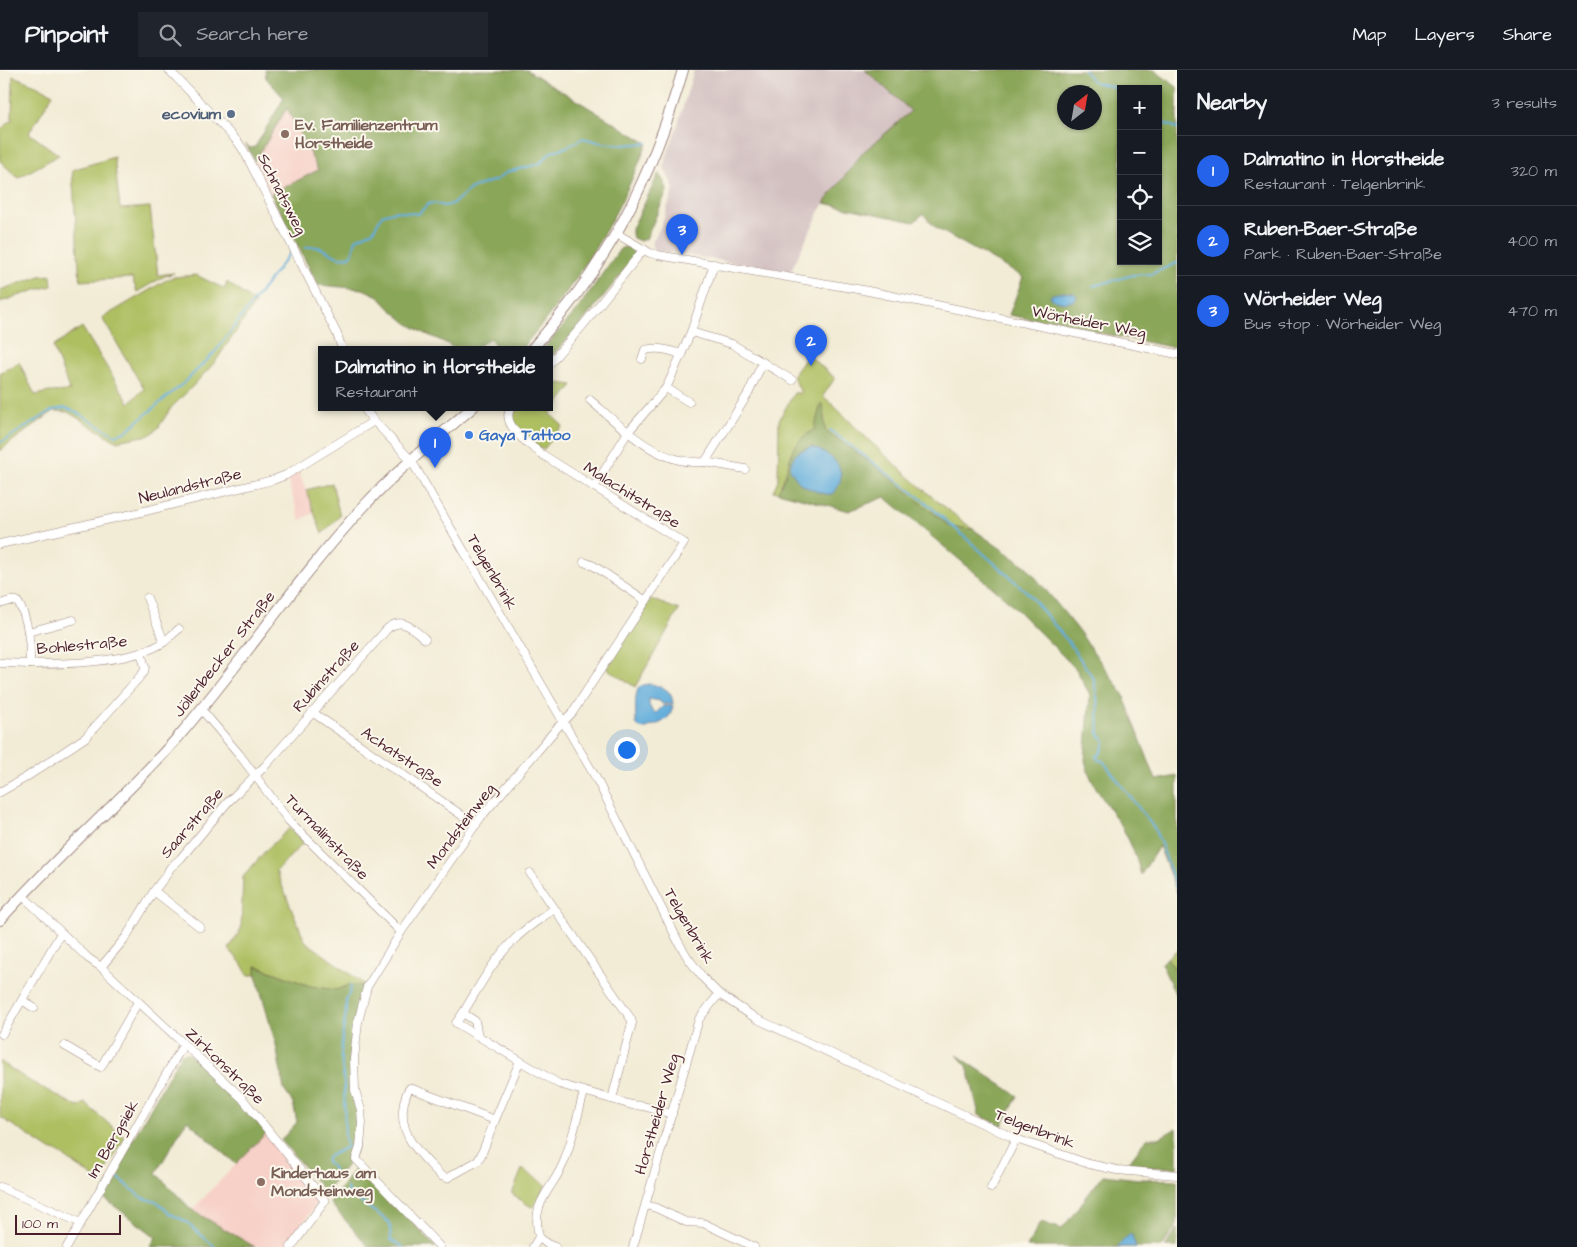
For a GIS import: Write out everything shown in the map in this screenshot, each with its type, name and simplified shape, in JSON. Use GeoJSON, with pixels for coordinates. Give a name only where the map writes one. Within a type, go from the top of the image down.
{"type":"FeatureCollection","features":[{"type":"Feature","properties":{"kind":"main road"},"geometry":{"type":"LineString","coordinates":[[535,346],[571,304],[618,234],[651,165],[674,104],[683,70]]}},
{"type":"Feature","properties":{"kind":"main road","name":"Jöllenbecker Straße"},"geometry":{"type":"LineString","coordinates":[[0,920],[58,858],[134,785],[201,709],[324,552],[366,504],[411,460],[468,411]]}},
{"type":"Feature","properties":{"kind":"street","name":"Schnatsweg"},"geometry":{"type":"LineString","coordinates":[[169,70],[238,142],[244,151],[337,334],[341,346]]}},
{"type":"Feature","properties":{"kind":"street","name":"Wörheider Weg"},"geometry":{"type":"LineString","coordinates":[[618,234],[650,253],[658,255],[863,290],[1177,354]]}},
{"type":"Feature","properties":{"kind":"street"},"geometry":{"type":"LineString","coordinates":[[553,359],[644,249]]}},
{"type":"Feature","properties":{"kind":"street"},"geometry":{"type":"LineString","coordinates":[[594,487],[628,432],[666,388],[691,332],[714,264]]}},
{"type":"Feature","properties":{"kind":"street"},"geometry":{"type":"LineString","coordinates":[[691,332],[732,344],[792,380]]}},
{"type":"Feature","properties":{"kind":"street"},"geometry":{"type":"LineString","coordinates":[[642,359],[645,350],[648,349],[668,350],[682,355]]}},
{"type":"Feature","properties":{"kind":"street"},"geometry":{"type":"LineString","coordinates":[[705,462],[748,394],[763,362]]}},
{"type":"Feature","properties":{"kind":"street"},"geometry":{"type":"LineString","coordinates":[[666,388],[689,402]]}},
{"type":"Feature","properties":{"kind":"street"},"geometry":{"type":"LineString","coordinates":[[590,400],[628,432],[660,453],[675,460],[705,462],[745,470]]}},
{"type":"Feature","properties":{"kind":"street"},"geometry":{"type":"LineString","coordinates":[[366,411],[411,460]]}},
{"type":"Feature","properties":{"kind":"street","name":"Malachitstraße"},"geometry":{"type":"LineString","coordinates":[[508,411],[509,421],[521,437],[543,455],[684,543]]}},
{"type":"Feature","properties":{"kind":"street","name":"Neulandstraße"},"geometry":{"type":"LineString","coordinates":[[0,544],[273,480],[286,475],[374,421]]}},
{"type":"Feature","properties":{"kind":"street","name":"Telgenbrink"},"geometry":{"type":"LineString","coordinates":[[411,460],[596,778],[679,943],[703,978],[719,994],[757,1019],[1016,1139],[1089,1164],[1117,1170],[1177,1175]]}},
{"type":"Feature","properties":{"kind":"street","name":"Mondsteinweg"},"geometry":{"type":"LineString","coordinates":[[440,1247],[356,1159],[360,1147],[362,1123],[361,1110],[355,1090],[354,1064],[358,1022],[367,987],[401,932],[476,825],[572,713],[684,543]]}},
{"type":"Feature","properties":{"kind":"street"},"geometry":{"type":"LineString","coordinates":[[584,562],[594,566],[646,601]]}},
{"type":"Feature","properties":{"kind":"street"},"geometry":{"type":"LineString","coordinates":[[147,598],[164,642]]}},
{"type":"Feature","properties":{"kind":"street"},"geometry":{"type":"LineString","coordinates":[[0,604],[17,601],[22,607],[31,653],[30,664]]}},
{"type":"Feature","properties":{"kind":"street"},"geometry":{"type":"LineString","coordinates":[[28,632],[72,620]]}},
{"type":"Feature","properties":{"kind":"street","name":"Rubinstraße"},"geometry":{"type":"LineString","coordinates":[[255,775],[392,624],[401,622],[407,624],[425,639]]}},
{"type":"Feature","properties":{"kind":"street","name":"Bohlestraße"},"geometry":{"type":"LineString","coordinates":[[0,663],[70,663],[141,653],[164,642],[179,629]]}},
{"type":"Feature","properties":{"kind":"street"},"geometry":{"type":"LineString","coordinates":[[0,792],[79,742],[92,731],[144,672],[145,666],[141,653]]}},
{"type":"Feature","properties":{"kind":"street","name":"Turmalinstraße"},"geometry":{"type":"LineString","coordinates":[[201,709],[301,834],[401,932]]}},
{"type":"Feature","properties":{"kind":"street","name":"Achatstraße"},"geometry":{"type":"LineString","coordinates":[[312,712],[476,825]]}},
{"type":"Feature","properties":{"kind":"street","name":"Saarstraße"},"geometry":{"type":"LineString","coordinates":[[101,967],[126,937],[170,868],[208,824],[255,775]]}},
{"type":"Feature","properties":{"kind":"street"},"geometry":{"type":"LineString","coordinates":[[530,873],[631,1019],[632,1023],[612,1099]]}},
{"type":"Feature","properties":{"kind":"street"},"geometry":{"type":"LineString","coordinates":[[154,891],[200,927]]}},
{"type":"Feature","properties":{"kind":"street","name":"Zirkonstraße"},"geometry":{"type":"LineString","coordinates":[[23,896],[88,958],[101,967],[242,1098],[325,1201],[291,1247]]}},
{"type":"Feature","properties":{"kind":"street"},"geometry":{"type":"LineString","coordinates":[[554,909],[520,934],[508,946],[485,977],[456,1023],[552,1081],[584,1092],[672,1114]]}},
{"type":"Feature","properties":{"kind":"street"},"geometry":{"type":"LineString","coordinates":[[2,1034],[61,933]]}},
{"type":"Feature","properties":{"kind":"street","name":"Horstheider Weg"},"geometry":{"type":"LineString","coordinates":[[633,1247],[699,1019],[701,1014],[719,994]]}},
{"type":"Feature","properties":{"kind":"street"},"geometry":{"type":"LineString","coordinates":[[22,1000],[34,1008]]}},
{"type":"Feature","properties":{"kind":"street"},"geometry":{"type":"LineString","coordinates":[[65,1046],[101,1067],[138,1002]]}},
{"type":"Feature","properties":{"kind":"street"},"geometry":{"type":"LineString","coordinates":[[463,1013],[475,1022],[478,1036]]}},
{"type":"Feature","properties":{"kind":"street","name":"Im Bergsiek"},"geometry":{"type":"LineString","coordinates":[[67,1247],[183,1044]]}},
{"type":"Feature","properties":{"kind":"street"},"geometry":{"type":"LineString","coordinates":[[495,1120],[412,1088],[407,1090],[403,1107],[403,1123],[407,1137],[444,1178],[447,1178],[478,1161],[520,1062]]}},
{"type":"Feature","properties":{"kind":"street"},"geometry":{"type":"LineString","coordinates":[[555,1247],[547,1244],[540,1237],[537,1223],[538,1206],[565,1159],[584,1092]]}},
{"type":"Feature","properties":{"kind":"street"},"geometry":{"type":"LineString","coordinates":[[991,1188],[1016,1139]]}},
{"type":"Feature","properties":{"kind":"street"},"geometry":{"type":"LineString","coordinates":[[0,1187],[81,1223]]}},
{"type":"Feature","properties":{"kind":"street"},"geometry":{"type":"LineString","coordinates":[[646,1204],[686,1222],[703,1223],[754,1247]]}},
{"type":"Feature","properties":{"kind":"street"},"geometry":{"type":"LineString","coordinates":[[532,1247],[540,1237]]}},
{"type":"Feature","properties":{"kind":"shaded area"},"geometry":{"type":"Polygon","coordinates":[[[694,70],[865,70],[912,111],[864,151],[824,203],[790,272],[655,250],[652,247],[674,189],[663,166],[694,70]]]}},
{"type":"Feature","properties":{"kind":"shaded area","name":"Ev. Familienzentrum Horstheide"},"geometry":{"type":"Polygon","coordinates":[[[286,107],[318,170],[271,194],[255,161],[286,107]]]}},
{"type":"Feature","properties":{"kind":"shaded area"},"geometry":{"type":"Polygon","coordinates":[[[299,472],[314,513],[300,520],[287,479],[299,472]]]}},
{"type":"Feature","properties":{"kind":"shaded area","name":"Kinderhaus am Mondsteinweg"},"geometry":{"type":"Polygon","coordinates":[[[266,1133],[317,1199],[317,1203],[286,1247],[255,1247],[192,1210],[266,1133]]]}},
{"type":"Feature","properties":{"kind":"green space"},"geometry":{"type":"Polygon","coordinates":[[[265,70],[527,70],[647,143],[623,199],[594,251],[560,301],[524,346],[496,346],[490,338],[479,346],[450,346],[407,323],[378,296],[363,289],[318,285],[271,194],[318,170],[287,108],[255,161],[246,144],[250,148],[255,147],[284,98],[266,78],[265,70]]]}},
{"type":"Feature","properties":{"kind":"green space"},"geometry":{"type":"Polygon","coordinates":[[[865,70],[1154,70],[1177,87],[1177,345],[1171,347],[1009,315],[1023,277],[936,228],[923,214],[914,222],[824,203],[864,151],[911,111],[865,70]]]}},
{"type":"Feature","properties":{"kind":"green space"},"geometry":{"type":"Polygon","coordinates":[[[13,76],[53,94],[29,133],[59,155],[18,178],[0,161],[0,130],[12,120],[13,76]]]}},
{"type":"Feature","properties":{"kind":"green space"},"geometry":{"type":"Polygon","coordinates":[[[114,157],[120,209],[150,207],[158,275],[174,273],[137,292],[132,278],[80,281],[72,170],[114,157]]]}},
{"type":"Feature","properties":{"kind":"green space"},"geometry":{"type":"Polygon","coordinates":[[[659,173],[667,191],[646,239],[640,241],[633,238],[632,229],[659,173]]]}},
{"type":"Feature","properties":{"kind":"green space"},"geometry":{"type":"Polygon","coordinates":[[[624,247],[633,251],[633,260],[576,330],[553,355],[553,346],[546,346],[576,311],[620,249],[624,247]]]}},
{"type":"Feature","properties":{"kind":"green space"},"geometry":{"type":"Polygon","coordinates":[[[51,275],[52,286],[0,302],[0,290],[40,276],[51,275]]]}},
{"type":"Feature","properties":{"kind":"green space"},"geometry":{"type":"Polygon","coordinates":[[[196,275],[225,289],[227,282],[255,303],[215,362],[171,408],[158,428],[150,435],[116,441],[68,412],[54,411],[0,451],[0,373],[19,362],[35,395],[70,391],[53,347],[82,327],[129,403],[144,389],[102,318],[168,279],[196,275]]]}},
{"type":"Feature","properties":{"kind":"green space"},"geometry":{"type":"Polygon","coordinates":[[[808,355],[835,378],[823,396],[909,477],[973,529],[951,527],[873,464],[828,433],[825,430],[823,406],[821,403],[814,430],[803,437],[778,492],[773,491],[778,480],[779,420],[794,393],[801,393],[793,376],[808,355]]]}},
{"type":"Feature","properties":{"kind":"green space"},"geometry":{"type":"Polygon","coordinates":[[[553,382],[573,385],[553,410],[553,382]]]}},
{"type":"Feature","properties":{"kind":"green space"},"geometry":{"type":"Polygon","coordinates":[[[821,403],[823,406],[825,430],[828,433],[873,464],[951,527],[973,529],[1027,567],[1076,627],[1123,694],[1156,780],[1177,776],[1177,893],[1159,846],[1141,875],[1127,836],[1091,779],[1085,760],[1090,695],[1076,669],[1005,598],[885,497],[849,511],[778,492],[793,449],[803,437],[814,430],[821,403]]]}},
{"type":"Feature","properties":{"kind":"green space"},"geometry":{"type":"Polygon","coordinates":[[[515,411],[552,411],[550,414],[563,426],[543,450],[520,432],[513,420],[515,411]]]}},
{"type":"Feature","properties":{"kind":"green space"},"geometry":{"type":"Polygon","coordinates":[[[332,483],[340,516],[322,534],[306,490],[332,483]]]}},
{"type":"Feature","properties":{"kind":"green space"},"geometry":{"type":"Polygon","coordinates":[[[651,599],[679,610],[635,687],[606,668],[651,599]]]}},
{"type":"Feature","properties":{"kind":"green space"},"geometry":{"type":"Polygon","coordinates":[[[290,828],[304,842],[276,871],[305,941],[364,984],[363,986],[350,985],[336,990],[310,986],[257,966],[256,975],[248,975],[229,949],[241,929],[243,877],[267,849],[290,828]]]}},
{"type":"Feature","properties":{"kind":"green space"},"geometry":{"type":"Polygon","coordinates":[[[1177,950],[1177,972],[1167,958],[1177,950]]]}},
{"type":"Feature","properties":{"kind":"green space"},"geometry":{"type":"Polygon","coordinates":[[[1167,958],[1177,972],[1177,998],[1161,963],[1167,958]]]}},
{"type":"Feature","properties":{"kind":"green space"},"geometry":{"type":"Polygon","coordinates":[[[256,966],[310,986],[336,990],[350,985],[363,986],[353,1030],[350,1060],[359,1112],[357,1148],[353,1157],[326,1191],[281,1140],[297,1122],[293,1103],[284,1090],[276,1045],[256,975],[256,966]]]}},
{"type":"Feature","properties":{"kind":"green space"},"geometry":{"type":"Polygon","coordinates":[[[187,1053],[244,1105],[266,1133],[236,1164],[187,1120],[156,1173],[192,1210],[255,1247],[150,1247],[156,1237],[101,1196],[181,1054],[187,1053]]]}},
{"type":"Feature","properties":{"kind":"green space"},"geometry":{"type":"Polygon","coordinates":[[[957,1055],[1018,1096],[1002,1126],[979,1115],[967,1066],[957,1055]]]}},
{"type":"Feature","properties":{"kind":"green space"},"geometry":{"type":"Polygon","coordinates":[[[0,1061],[26,1079],[78,1107],[85,1103],[125,1138],[99,1181],[55,1150],[52,1151],[0,1117],[0,1061]]]}},
{"type":"Feature","properties":{"kind":"green space"},"geometry":{"type":"Polygon","coordinates":[[[1177,1128],[1177,1168],[1149,1167],[1128,1163],[1147,1138],[1159,1138],[1177,1128]]]}},
{"type":"Feature","properties":{"kind":"green space"},"geometry":{"type":"Polygon","coordinates":[[[355,1168],[360,1168],[436,1247],[369,1247],[330,1203],[355,1168]]]}},
{"type":"Feature","properties":{"kind":"green space"},"geometry":{"type":"Polygon","coordinates":[[[522,1169],[546,1185],[534,1206],[531,1207],[512,1194],[522,1169]]]}},
{"type":"Feature","properties":{"kind":"green space"},"geometry":{"type":"Polygon","coordinates":[[[1103,1175],[1139,1179],[1177,1180],[1177,1225],[1162,1247],[1027,1247],[1041,1222],[1062,1229],[1103,1175]]]}},
{"type":"Feature","properties":{"kind":"green space"},"geometry":{"type":"Polygon","coordinates":[[[1177,1228],[1177,1247],[1165,1247],[1177,1228]]]}},
{"type":"Feature","properties":{"kind":"water"},"geometry":{"type":"Polygon","coordinates":[[[1063,292],[1074,293],[1077,298],[1065,303],[1052,299],[1050,296],[1063,292]]]}},
{"type":"Feature","properties":{"kind":"water"},"geometry":{"type":"Polygon","coordinates":[[[812,447],[829,456],[840,469],[840,482],[836,491],[831,494],[821,493],[802,485],[790,469],[796,454],[812,447]]]}},
{"type":"Feature","properties":{"kind":"water"},"geometry":{"type":"Polygon","coordinates":[[[649,684],[666,689],[671,695],[673,704],[662,704],[660,701],[649,699],[652,711],[656,713],[663,706],[673,706],[666,719],[659,724],[644,729],[636,724],[636,697],[639,688],[649,684]]]}},
{"type":"Feature","properties":{"kind":"water"},"geometry":{"type":"Polygon","coordinates":[[[1131,1233],[1136,1247],[1117,1247],[1131,1233]]]}},
{"type":"Feature","properties":{"kind":"waterway"},"geometry":{"type":"LineString","coordinates":[[1084,70],[1091,80],[1117,90]]}},
{"type":"Feature","properties":{"kind":"waterway"},"geometry":{"type":"LineString","coordinates":[[1162,122],[1177,128]]}},
{"type":"Feature","properties":{"kind":"waterway"},"geometry":{"type":"LineString","coordinates":[[305,248],[319,248],[339,257],[352,255],[356,239],[373,231],[382,215],[395,211],[418,214],[428,204],[449,205],[470,189],[496,180],[507,172],[539,164],[551,152],[569,146],[583,138],[602,143],[622,145],[647,143]]}},
{"type":"Feature","properties":{"kind":"waterway"},"geometry":{"type":"LineString","coordinates":[[0,443],[53,410],[65,408],[72,410],[115,435],[125,432],[186,381],[215,352],[290,253]]}},
{"type":"Feature","properties":{"kind":"waterway"},"geometry":{"type":"LineString","coordinates":[[1093,286],[1133,275],[1151,274],[1177,263]]}},
{"type":"Feature","properties":{"kind":"waterway"},"geometry":{"type":"LineString","coordinates":[[830,430],[924,501],[1028,593],[1070,644],[1094,679],[1098,704],[1099,735],[1105,740],[1100,754],[1096,756],[1098,760],[1103,761],[1154,828],[1177,891]]}},
{"type":"Feature","properties":{"kind":"waterway"},"geometry":{"type":"LineString","coordinates":[[334,1170],[326,1160],[329,1156],[347,1147],[341,1058],[346,998],[350,993],[351,986]]}},
{"type":"Feature","properties":{"kind":"waterway"},"geometry":{"type":"LineString","coordinates":[[115,1175],[141,1197],[159,1203],[169,1213],[185,1221],[215,1247]]}},
{"type":"Feature","properties":{"kind":"waterway"},"geometry":{"type":"LineString","coordinates":[[347,1188],[347,1191],[352,1196],[390,1223],[391,1240],[403,1247]]}},
{"type":"Feature","properties":{"kind":"place","name":"ecovium"},"geometry":{"type":"Point","coordinates":[231,114]}},
{"type":"Feature","properties":{"kind":"place","name":"Ev. Familienzentrum Horstheide"},"geometry":{"type":"Point","coordinates":[285,134]}},
{"type":"Feature","properties":{"kind":"place","name":"Wörheider Weg"},"geometry":{"type":"Point","coordinates":[682,255]}},
{"type":"Feature","properties":{"kind":"place","name":"Ruben-Baer-Straße"},"geometry":{"type":"Point","coordinates":[811,366]}},
{"type":"Feature","properties":{"kind":"place","name":"Gaya Tattoo"},"geometry":{"type":"Point","coordinates":[469,435]}},
{"type":"Feature","properties":{"kind":"place","name":"Dalmatino in Horstheide"},"geometry":{"type":"Point","coordinates":[435,468]}},
{"type":"Feature","properties":{"kind":"place","name":"Kinderhaus am Mondsteinweg"},"geometry":{"type":"Point","coordinates":[261,1182]}}]}
